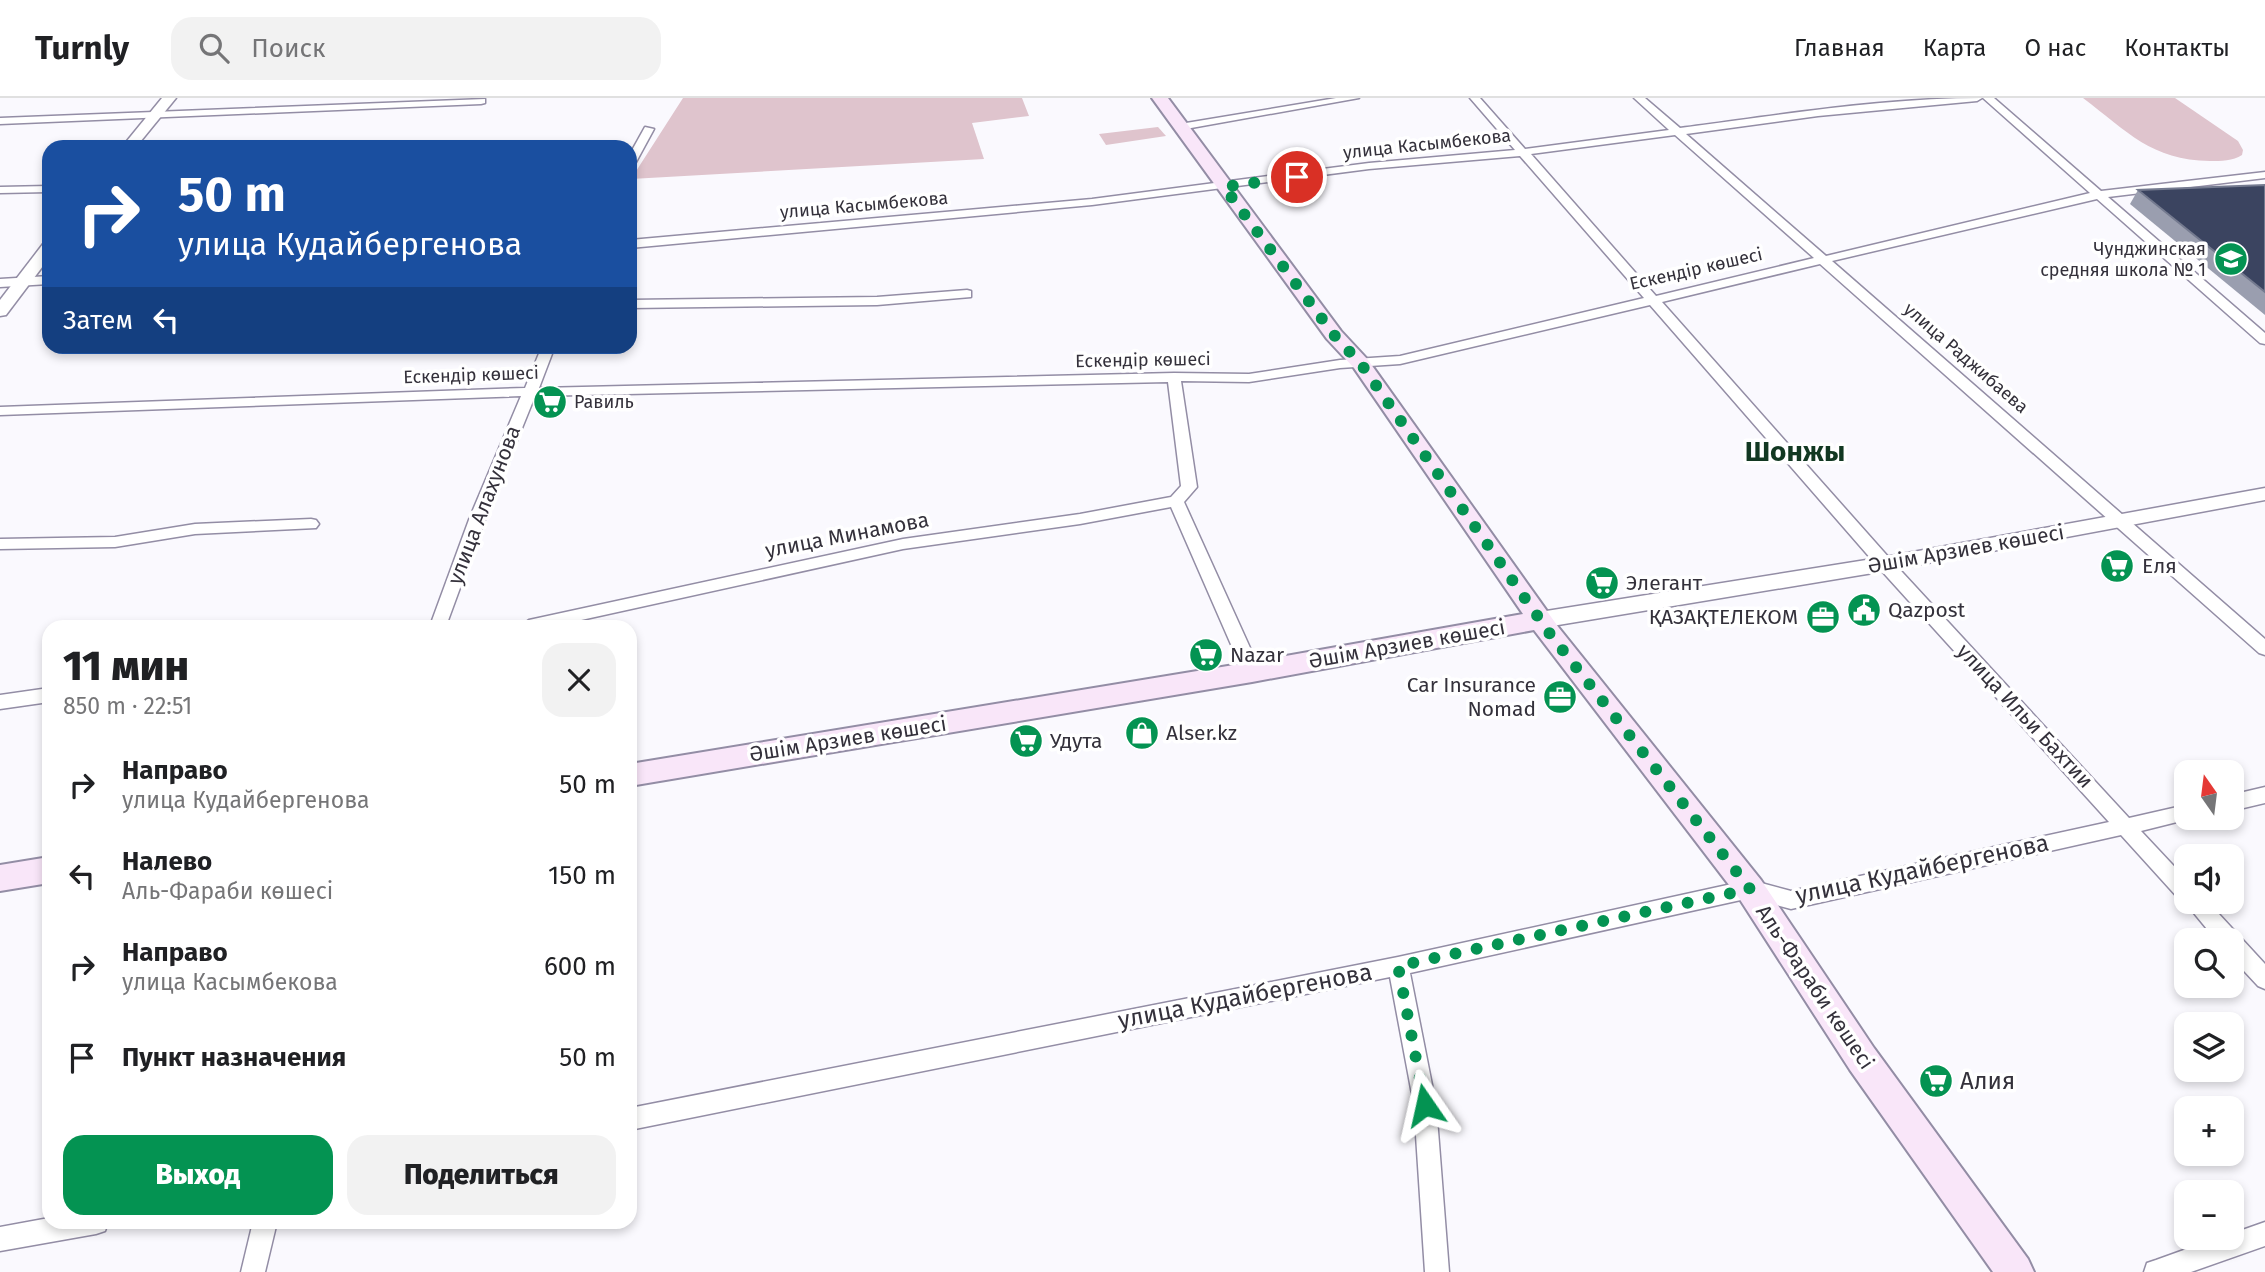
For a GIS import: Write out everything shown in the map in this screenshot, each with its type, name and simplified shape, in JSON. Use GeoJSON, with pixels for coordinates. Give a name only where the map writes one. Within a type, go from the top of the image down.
{"type":"FeatureCollection","features":[{"type":"Feature","properties":{"kind":"main road","name":"Аль-Фараби көшесі"},"geometry":{"type":"LineString","coordinates":[[1160,98],[1334,335],[1361,364],[1540,620],[1750,889],[1862,1059],[2015,1272]]}},
{"type":"Feature","properties":{"kind":"main road","name":"Әшім Арзиев көшесі"},"geometry":{"type":"LineString","coordinates":[[637,774],[1252,672],[1540,620]]}},
{"type":"Feature","properties":{"kind":"main road"},"geometry":{"type":"LineString","coordinates":[[0,878],[42,871]]}},
{"type":"Feature","properties":{"kind":"street"},"geometry":{"type":"LineString","coordinates":[[135,140],[169,98]]}},
{"type":"Feature","properties":{"kind":"street"},"geometry":{"type":"LineString","coordinates":[[1180,127],[1354,98]]}},
{"type":"Feature","properties":{"kind":"street","name":"улица Ильи Бахтии"},"geometry":{"type":"LineString","coordinates":[[1475,98],[1885,565],[2174,880]]}},
{"type":"Feature","properties":{"kind":"street","name":"улица Раджибаева"},"geometry":{"type":"LineString","coordinates":[[1639,98],[2265,649]]}},
{"type":"Feature","properties":{"kind":"street","name":"улица Касымбекова"},"geometry":{"type":"LineString","coordinates":[[637,243],[1092,202],[1224,187],[1369,166],[1525,152],[1818,113],[1977,98]]}},
{"type":"Feature","properties":{"kind":"street"},"geometry":{"type":"LineString","coordinates":[[1988,98],[2265,340]]}},
{"type":"Feature","properties":{"kind":"street"},"geometry":{"type":"LineString","coordinates":[[0,121],[481,101]]}},
{"type":"Feature","properties":{"kind":"street"},"geometry":{"type":"LineString","coordinates":[[637,151],[649,129]]}},
{"type":"Feature","properties":{"kind":"street","name":"Ескендір көшесі"},"geometry":{"type":"LineString","coordinates":[[0,411],[529,391],[1174,377],[1249,378],[1340,364],[1413,357],[1653,298],[2098,195],[2265,175]]}},
{"type":"Feature","properties":{"kind":"street"},"geometry":{"type":"LineString","coordinates":[[0,191],[42,189]]}},
{"type":"Feature","properties":{"kind":"street"},"geometry":{"type":"LineString","coordinates":[[0,311],[42,256]]}},
{"type":"Feature","properties":{"kind":"street"},"geometry":{"type":"LineString","coordinates":[[0,283],[42,281]]}},
{"type":"Feature","properties":{"kind":"street"},"geometry":{"type":"LineString","coordinates":[[637,303],[877,302],[967,294]]}},
{"type":"Feature","properties":{"kind":"street","name":"улица Алахунова"},"geometry":{"type":"LineString","coordinates":[[440,620],[545,354]]}},
{"type":"Feature","properties":{"kind":"street"},"geometry":{"type":"LineString","coordinates":[[1174,377],[1189,487],[1176,501],[1252,672]]}},
{"type":"Feature","properties":{"kind":"street","name":"Әшім Арзиев көшесі"},"geometry":{"type":"LineString","coordinates":[[1540,620],[1885,565],[2265,494]]}},
{"type":"Feature","properties":{"kind":"street","name":"улица Минамова"},"geometry":{"type":"LineString","coordinates":[[556,620],[903,544],[1080,519],[1176,501]]}},
{"type":"Feature","properties":{"kind":"street"},"geometry":{"type":"LineString","coordinates":[[0,544],[115,542],[195,529],[311,524]]}},
{"type":"Feature","properties":{"kind":"street"},"geometry":{"type":"LineString","coordinates":[[0,702],[42,696]]}},
{"type":"Feature","properties":{"kind":"street"},"geometry":{"type":"LineString","coordinates":[[2244,800],[2265,795]]}},
{"type":"Feature","properties":{"kind":"street","name":"улица Кудайбергенова"},"geometry":{"type":"LineString","coordinates":[[637,1118],[1398,966],[1750,889],[1791,900],[2174,816]]}},
{"type":"Feature","properties":{"kind":"street"},"geometry":{"type":"LineString","coordinates":[[2206,914],[2218,928]]}},
{"type":"Feature","properties":{"kind":"street"},"geometry":{"type":"LineString","coordinates":[[2244,956],[2265,979]]}},
{"type":"Feature","properties":{"kind":"street"},"geometry":{"type":"LineString","coordinates":[[1398,966],[1425,1105],[1437,1272]]}},
{"type":"Feature","properties":{"kind":"street"},"geometry":{"type":"LineString","coordinates":[[0,1239],[56,1229]]}},
{"type":"Feature","properties":{"kind":"street"},"geometry":{"type":"LineString","coordinates":[[253,1272],[263,1229]]}},
{"type":"Feature","properties":{"kind":"street"},"geometry":{"type":"LineString","coordinates":[[2156,1272],[2265,1234]]}},
{"type":"Feature","properties":{"kind":"shaded area"},"geometry":{"type":"Polygon","coordinates":[[[683,98],[1022,98],[1029,116],[972,123],[984,159],[637,179],[637,170],[683,98]]]}},
{"type":"Feature","properties":{"kind":"shaded area"},"geometry":{"type":"Polygon","coordinates":[[[2083,98],[2175,98],[2238,141],[2243,150],[2242,155],[2231,160],[2214,161],[2172,156],[2127,133],[2083,98]]]}},
{"type":"Feature","properties":{"kind":"shaded area"},"geometry":{"type":"Polygon","coordinates":[[[1158,127],[1166,136],[1106,145],[1099,134],[1158,127]]]}},
{"type":"Feature","properties":{"kind":"building","name":"Чунджинская средняя школа № 1"},"geometry":{"type":"Polygon","coordinates":[[[2265,185],[2265,292],[2138,190],[2265,185]]]}},
{"type":"Feature","properties":{"kind":"place","name":"Чунджинская средняя школа № 1"},"geometry":{"type":"Point","coordinates":[2231,259]}},
{"type":"Feature","properties":{"kind":"place","name":"Равиль"},"geometry":{"type":"Point","coordinates":[550,402]}},
{"type":"Feature","properties":{"kind":"place","name":"Еля"},"geometry":{"type":"Point","coordinates":[2117,566]}},
{"type":"Feature","properties":{"kind":"place","name":"Элегант"},"geometry":{"type":"Point","coordinates":[1602,583]}},
{"type":"Feature","properties":{"kind":"place","name":"Qazpost"},"geometry":{"type":"Point","coordinates":[1864,610]}},
{"type":"Feature","properties":{"kind":"place","name":"ҚАЗАҚТЕЛЕКОМ"},"geometry":{"type":"Point","coordinates":[1823,617]}},
{"type":"Feature","properties":{"kind":"place","name":"Nazar"},"geometry":{"type":"Point","coordinates":[1206,655]}},
{"type":"Feature","properties":{"kind":"place","name":"Car Insurance Nomad"},"geometry":{"type":"Point","coordinates":[1560,697]}},
{"type":"Feature","properties":{"kind":"place","name":"Alser.kz"},"geometry":{"type":"Point","coordinates":[1142,733]}},
{"type":"Feature","properties":{"kind":"place","name":"Удута"},"geometry":{"type":"Point","coordinates":[1026,741]}},
{"type":"Feature","properties":{"kind":"place","name":"Алия"},"geometry":{"type":"Point","coordinates":[1936,1081]}},
{"type":"Feature","properties":{"kind":"district","name":"Шонжы"},"geometry":{"type":"Point","coordinates":[1795,451]}},
{"type":"Feature","properties":{"kind":"route"},"geometry":{"type":"LineString","coordinates":[[1297,177],[1224,187],[1334,335],[1361,364],[1550,634],[1750,889],[1398,966],[1425,1105]]}}]}
